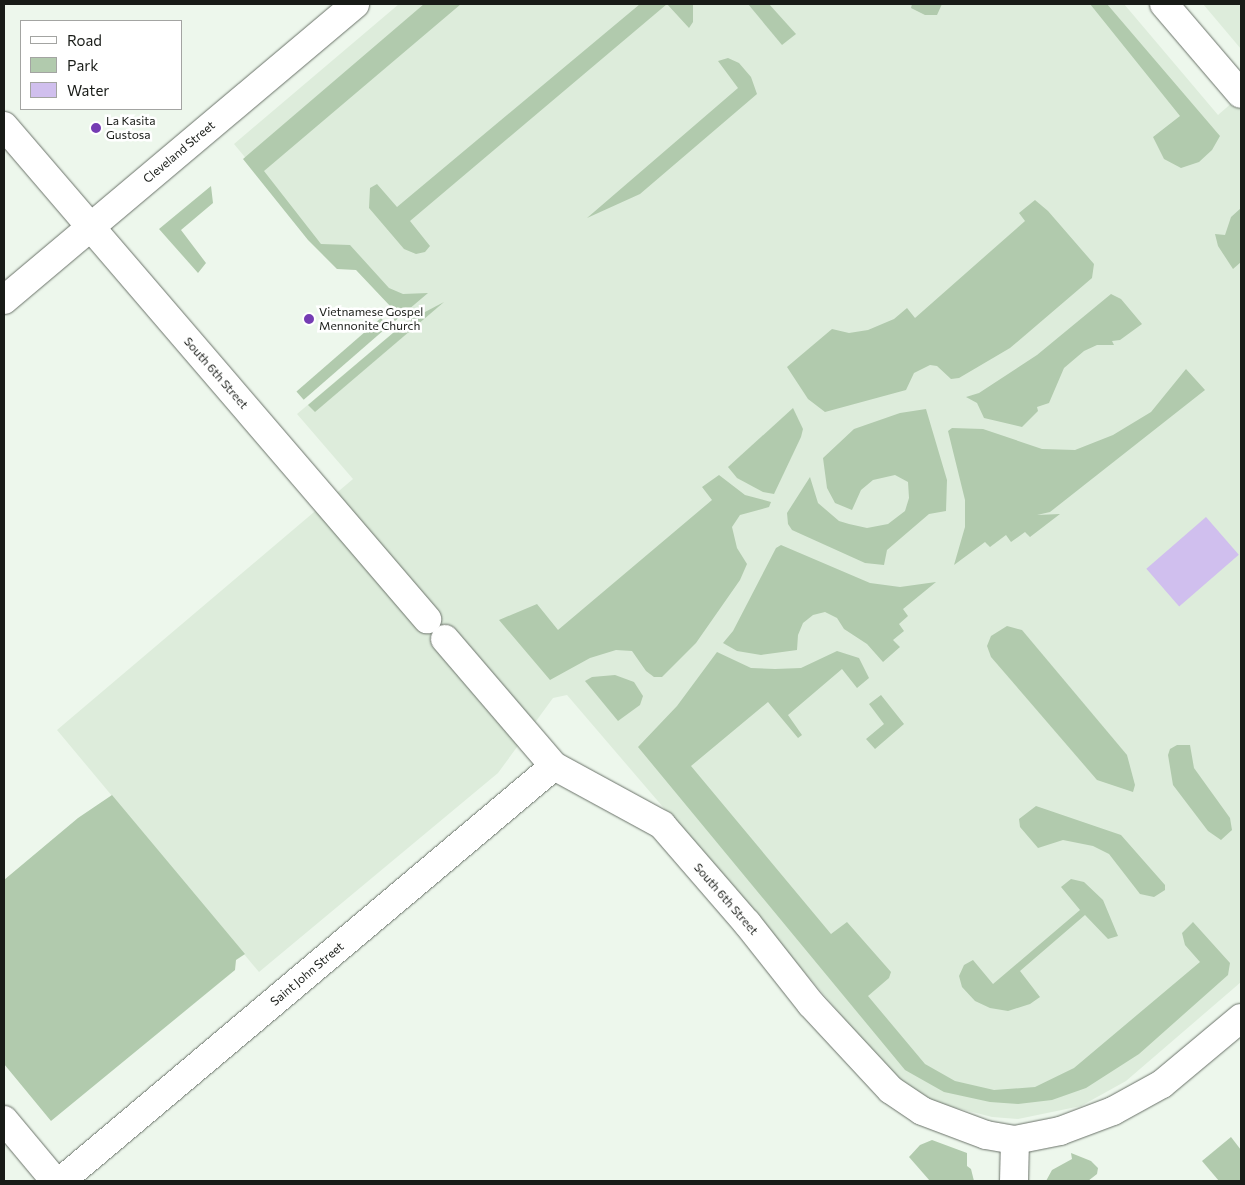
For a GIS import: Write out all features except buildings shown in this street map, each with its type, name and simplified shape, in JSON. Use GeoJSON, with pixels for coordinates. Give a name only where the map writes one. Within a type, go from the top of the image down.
{"type":"FeatureCollection","features":[{"type":"Feature","properties":{"kind":"main road","name":"Cleveland Street"},"geometry":{"type":"LineString","coordinates":[[4,300],[355,4]]}},
{"type":"Feature","properties":{"kind":"main road"},"geometry":{"type":"LineString","coordinates":[[1164,4],[1241,94]]}},
{"type":"Feature","properties":{"kind":"main road","name":"South 6th Street"},"geometry":{"type":"LineString","coordinates":[[4,126],[554,766],[662,825],[747,923],[811,1004],[891,1090],[922,1111],[986,1135],[1015,1140]]}},
{"type":"Feature","properties":{"kind":"main road","name":"Saint John Street"},"geometry":{"type":"LineString","coordinates":[[61,1181],[554,766]]}},
{"type":"Feature","properties":{"kind":"main road"},"geometry":{"type":"LineString","coordinates":[[1014,1181],[1015,1140],[1060,1131],[1113,1111],[1162,1084],[1241,1018]]}},
{"type":"Feature","properties":{"kind":"main road"},"geometry":{"type":"LineString","coordinates":[[4,1120],[55,1181]]}},
{"type":"Feature","properties":{"kind":"shaded area"},"geometry":{"type":"Polygon","coordinates":[[[399,4],[1124,4],[1218,115],[1241,95],[1241,982],[1126,1081],[1081,1106],[1018,1119],[992,1117],[937,1103],[896,1079],[567,695],[553,698],[498,773],[259,972],[57,730],[353,479],[297,414],[406,322],[354,266],[320,248],[234,144],[399,4]]]}},
{"type":"Feature","properties":{"kind":"shaded area"},"geometry":{"type":"Polygon","coordinates":[[[1203,4],[1241,4],[1241,49],[1203,4]]]}},
{"type":"Feature","properties":{"kind":"green space"},"geometry":{"type":"Polygon","coordinates":[[[424,4],[461,4],[264,171],[321,244],[350,245],[389,288],[403,294],[428,293],[395,321],[387,313],[391,307],[356,270],[337,269],[308,240],[243,159],[424,4]]]}},
{"type":"Feature","properties":{"kind":"green space"},"geometry":{"type":"Polygon","coordinates":[[[640,4],[667,4],[410,221],[430,246],[425,252],[416,254],[404,249],[369,208],[370,188],[377,184],[397,207],[640,4]]]}},
{"type":"Feature","properties":{"kind":"green space"},"geometry":{"type":"Polygon","coordinates":[[[667,4],[693,4],[693,22],[689,28],[667,4]]]}},
{"type":"Feature","properties":{"kind":"green space"},"geometry":{"type":"Polygon","coordinates":[[[748,4],[769,4],[796,34],[782,45],[748,4]]]}},
{"type":"Feature","properties":{"kind":"green space"},"geometry":{"type":"Polygon","coordinates":[[[912,4],[942,4],[937,15],[925,15],[911,8],[912,4]]]}},
{"type":"Feature","properties":{"kind":"green space"},"geometry":{"type":"Polygon","coordinates":[[[1090,4],[1107,4],[1220,136],[1212,150],[1199,162],[1181,168],[1164,159],[1153,137],[1180,116],[1090,4]]]}},
{"type":"Feature","properties":{"kind":"green space"},"geometry":{"type":"Polygon","coordinates":[[[728,58],[739,63],[751,77],[757,94],[640,194],[587,218],[738,88],[718,61],[728,58]]]}},
{"type":"Feature","properties":{"kind":"green space"},"geometry":{"type":"Polygon","coordinates":[[[211,186],[213,203],[181,230],[206,263],[198,273],[159,229],[211,186]]]}},
{"type":"Feature","properties":{"kind":"green space"},"geometry":{"type":"Polygon","coordinates":[[[1035,200],[1048,211],[1094,264],[1092,278],[1010,348],[959,378],[951,379],[937,366],[930,365],[914,373],[906,390],[825,412],[808,399],[787,367],[832,329],[849,333],[868,330],[894,319],[907,308],[915,318],[1025,221],[1019,213],[1035,200]]]}},
{"type":"Feature","properties":{"kind":"green space"},"geometry":{"type":"Polygon","coordinates":[[[1241,208],[1241,262],[1233,269],[1218,246],[1215,234],[1225,235],[1231,217],[1241,208]]]}},
{"type":"Feature","properties":{"kind":"green space"},"geometry":{"type":"Polygon","coordinates":[[[1111,294],[1121,299],[1142,324],[1120,340],[1112,341],[1114,345],[1097,345],[1084,351],[1064,368],[1049,403],[1037,407],[1038,411],[1022,427],[984,418],[977,403],[966,397],[979,393],[1037,355],[1111,294]]]}},
{"type":"Feature","properties":{"kind":"green space"},"geometry":{"type":"Polygon","coordinates":[[[444,302],[315,412],[308,405],[406,322],[444,302]]]}},
{"type":"Feature","properties":{"kind":"green space"},"geometry":{"type":"Polygon","coordinates":[[[381,318],[388,326],[304,400],[296,391],[381,318]]]}},
{"type":"Feature","properties":{"kind":"green space"},"geometry":{"type":"Polygon","coordinates":[[[1186,369],[1205,390],[1050,512],[1037,515],[1060,514],[1030,537],[1025,532],[1011,542],[1006,535],[990,547],[985,542],[954,565],[965,527],[965,500],[948,431],[952,428],[983,429],[1042,449],[1075,450],[1113,435],[1151,412],[1186,369]]]}},
{"type":"Feature","properties":{"kind":"green space"},"geometry":{"type":"Polygon","coordinates":[[[793,408],[803,429],[774,494],[763,492],[737,478],[728,467],[793,408]]]}},
{"type":"Feature","properties":{"kind":"green space"},"geometry":{"type":"Polygon","coordinates":[[[926,409],[947,480],[946,511],[929,514],[887,550],[884,565],[865,563],[792,530],[788,524],[787,513],[810,477],[818,503],[839,521],[867,528],[888,524],[905,511],[909,498],[908,482],[895,475],[873,480],[861,490],[852,510],[835,503],[827,488],[823,458],[854,429],[900,413],[926,409]]]}},
{"type":"Feature","properties":{"kind":"green space"},"geometry":{"type":"Polygon","coordinates":[[[719,475],[745,495],[771,502],[769,507],[740,515],[732,527],[737,548],[747,564],[740,580],[696,643],[662,677],[654,677],[646,671],[632,651],[616,650],[590,658],[550,680],[499,620],[537,604],[558,630],[712,500],[702,487],[719,475]]]}},
{"type":"Feature","properties":{"kind":"green space"},"geometry":{"type":"Polygon","coordinates":[[[781,545],[870,583],[900,587],[936,582],[903,609],[908,616],[899,624],[904,631],[893,640],[900,647],[883,662],[867,644],[844,629],[837,618],[825,612],[813,615],[803,623],[798,635],[797,650],[761,655],[737,651],[723,643],[733,631],[776,548],[781,545]]]}},
{"type":"Feature","properties":{"kind":"green space"},"geometry":{"type":"Polygon","coordinates":[[[1007,626],[1022,630],[1127,755],[1135,785],[1133,792],[1097,780],[991,657],[987,646],[991,636],[1007,626]]]}},
{"type":"Feature","properties":{"kind":"green space"},"geometry":{"type":"Polygon","coordinates":[[[837,651],[859,658],[869,678],[857,688],[842,669],[788,715],[802,735],[798,738],[768,702],[691,766],[831,934],[847,922],[891,972],[889,978],[868,996],[925,1064],[955,1081],[994,1090],[1035,1087],[1074,1068],[1200,962],[1185,945],[1182,933],[1193,922],[1230,963],[1228,975],[1139,1054],[1086,1088],[1052,1100],[1018,1104],[990,1102],[944,1092],[905,1070],[638,747],[677,706],[717,652],[751,668],[775,669],[801,668],[837,651]]]}},
{"type":"Feature","properties":{"kind":"green space"},"geometry":{"type":"Polygon","coordinates":[[[615,675],[634,682],[643,696],[640,705],[618,721],[585,681],[592,677],[615,675]]]}},
{"type":"Feature","properties":{"kind":"green space"},"geometry":{"type":"Polygon","coordinates":[[[881,695],[904,724],[875,749],[866,739],[884,724],[869,704],[881,695]]]}},
{"type":"Feature","properties":{"kind":"green space"},"geometry":{"type":"Polygon","coordinates":[[[1177,745],[1190,745],[1194,768],[1230,818],[1232,830],[1221,840],[1208,831],[1173,785],[1168,755],[1170,749],[1177,745]]]}},
{"type":"Feature","properties":{"kind":"green space"},"geometry":{"type":"Polygon","coordinates":[[[112,795],[245,954],[236,960],[235,970],[51,1121],[4,1064],[4,880],[78,818],[112,795]]]}},
{"type":"Feature","properties":{"kind":"green space"},"geometry":{"type":"Polygon","coordinates":[[[1036,806],[1121,835],[1165,885],[1165,890],[1154,897],[1140,894],[1109,854],[1093,846],[1063,840],[1038,848],[1020,827],[1019,819],[1036,806]]]}},
{"type":"Feature","properties":{"kind":"green space"},"geometry":{"type":"Polygon","coordinates":[[[1071,879],[1084,882],[1103,900],[1118,936],[1108,939],[1085,915],[1020,971],[1040,997],[1030,1004],[1008,1011],[990,1008],[975,1001],[962,987],[959,976],[964,965],[973,960],[993,984],[1080,910],[1061,887],[1071,879]]]}},
{"type":"Feature","properties":{"kind":"green space"},"geometry":{"type":"Polygon","coordinates":[[[1231,1137],[1241,1150],[1241,1181],[1219,1181],[1202,1161],[1231,1137]]]}},
{"type":"Feature","properties":{"kind":"green space"},"geometry":{"type":"Polygon","coordinates":[[[932,1140],[967,1153],[967,1166],[971,1169],[974,1181],[930,1181],[909,1157],[920,1145],[932,1140]]]}},
{"type":"Feature","properties":{"kind":"green space"},"geometry":{"type":"Polygon","coordinates":[[[1071,1153],[1091,1161],[1098,1168],[1097,1174],[1088,1181],[1046,1181],[1052,1170],[1072,1159],[1071,1153]]]}},
{"type":"Feature","properties":{"kind":"water"},"geometry":{"type":"Polygon","coordinates":[[[1206,517],[1239,555],[1179,607],[1146,569],[1206,517]]]}},
{"type":"Feature","properties":{"kind":"place","name":"La Kasita Gustosa"},"geometry":{"type":"Point","coordinates":[96,128]}},
{"type":"Feature","properties":{"kind":"place","name":"Vietnamese Gospel Mennonite Church"},"geometry":{"type":"Point","coordinates":[309,319]}}]}
